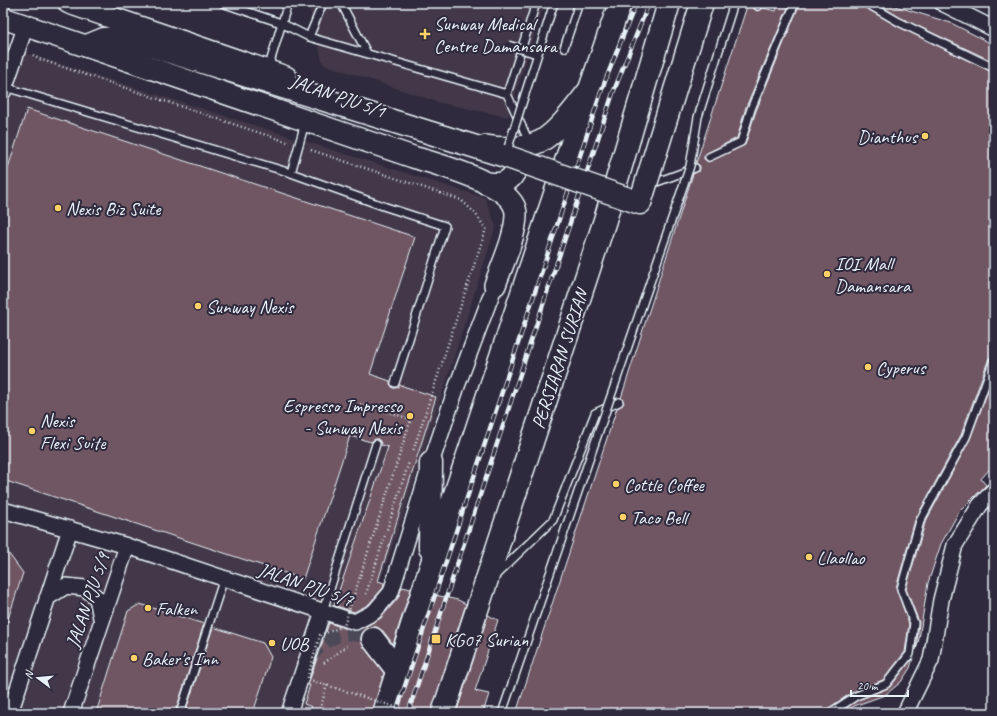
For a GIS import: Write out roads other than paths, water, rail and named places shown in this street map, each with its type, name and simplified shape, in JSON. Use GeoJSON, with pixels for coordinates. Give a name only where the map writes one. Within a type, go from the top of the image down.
{"type":"FeatureCollection","features":[{"type":"Feature","properties":{"kind":"main road"},"geometry":{"type":"LineString","coordinates":[[384,713],[430,569],[620,3]]}},
{"type":"Feature","properties":{"kind":"main road","name":"PERSIARAN SURIAN"},"geometry":{"type":"LineString","coordinates":[[443,713],[485,586],[615,212],[669,3]]}},
{"type":"Feature","properties":{"kind":"main road"},"geometry":{"type":"LineString","coordinates":[[87,46],[104,39],[118,38],[148,45],[504,152],[640,203],[702,3]]}},
{"type":"Feature","properties":{"kind":"main road"},"geometry":{"type":"LineString","coordinates":[[421,461],[430,569]]}},
{"type":"Feature","properties":{"kind":"main road"},"geometry":{"type":"LineString","coordinates":[[367,637],[397,670]]}},
{"type":"Feature","properties":{"kind":"street","name":"JALAN PJU 5/1"},"geometry":{"type":"LineString","coordinates":[[69,3],[504,152],[540,141],[557,128],[590,89]]}},
{"type":"Feature","properties":{"kind":"street"},"geometry":{"type":"LineString","coordinates":[[942,3],[994,29]]}},
{"type":"Feature","properties":{"kind":"street","name":"JALAN PJU 5/1"},"geometry":{"type":"LineString","coordinates":[[3,18],[461,172],[500,190],[511,202],[516,213],[511,243],[495,285]]}},
{"type":"Feature","properties":{"kind":"street"},"geometry":{"type":"LineString","coordinates":[[4,88],[26,26]]}},
{"type":"Feature","properties":{"kind":"street"},"geometry":{"type":"LineString","coordinates":[[485,183],[502,183],[510,179],[515,172],[516,162],[514,156],[504,152]]}},
{"type":"Feature","properties":{"kind":"street","name":"JALAN PJU 5/7"},"geometry":{"type":"LineString","coordinates":[[3,510],[127,546],[356,622],[374,612],[391,592],[421,461],[457,386],[495,285]]}},
{"type":"Feature","properties":{"kind":"street"},"geometry":{"type":"LineString","coordinates":[[905,713],[931,660],[941,600],[955,545],[980,505],[994,490]]}},
{"type":"Feature","properties":{"kind":"street","name":"JALAN PJU 5/9"},"geometry":{"type":"LineString","coordinates":[[10,713],[70,529]]}},
{"type":"Feature","properties":{"kind":"street","name":"JALAN PJU 5/9"},"geometry":{"type":"LineString","coordinates":[[71,713],[127,546]]}},
{"type":"Feature","properties":{"kind":"street"},"geometry":{"type":"LineString","coordinates":[[47,598],[66,586],[84,588],[97,598],[101,621]]}},
{"type":"Feature","properties":{"kind":"street"},"geometry":{"type":"LineString","coordinates":[[289,713],[323,611]]}},
{"type":"Feature","properties":{"kind":"lane"},"geometry":{"type":"LineString","coordinates":[[222,3],[281,24],[309,37],[507,94]]}},
{"type":"Feature","properties":{"kind":"lane"},"geometry":{"type":"LineString","coordinates":[[267,71],[288,3]]}},
{"type":"Feature","properties":{"kind":"lane"},"geometry":{"type":"LineString","coordinates":[[309,37],[323,3]]}},
{"type":"Feature","properties":{"kind":"lane"},"geometry":{"type":"LineString","coordinates":[[341,3],[367,53]]}},
{"type":"Feature","properties":{"kind":"lane"},"geometry":{"type":"LineString","coordinates":[[530,144],[507,94],[536,3]]}},
{"type":"Feature","properties":{"kind":"lane"},"geometry":{"type":"LineString","coordinates":[[504,152],[554,3]]}},
{"type":"Feature","properties":{"kind":"lane"},"geometry":{"type":"LineString","coordinates":[[564,48],[579,3]]}},
{"type":"Feature","properties":{"kind":"lane"},"geometry":{"type":"LineString","coordinates":[[502,713],[690,166],[698,117],[734,3]]}},
{"type":"Feature","properties":{"kind":"lane"},"geometry":{"type":"LineString","coordinates":[[709,157],[740,142],[751,109],[795,3]]}},
{"type":"Feature","properties":{"kind":"lane"},"geometry":{"type":"LineString","coordinates":[[866,3],[899,22],[994,68]]}},
{"type":"Feature","properties":{"kind":"lane"},"geometry":{"type":"LineString","coordinates":[[508,45],[537,54]]}},
{"type":"Feature","properties":{"kind":"lane"},"geometry":{"type":"LineString","coordinates":[[4,88],[291,173],[386,207],[445,226],[395,383]]}},
{"type":"Feature","properties":{"kind":"lane"},"geometry":{"type":"LineString","coordinates":[[291,173],[306,121]]}},
{"type":"Feature","properties":{"kind":"lane"},"geometry":{"type":"LineString","coordinates":[[615,212],[654,183],[695,168]]}},
{"type":"Feature","properties":{"kind":"lane"},"geometry":{"type":"LineString","coordinates":[[830,713],[856,696],[886,684],[910,654],[914,623],[901,589],[920,520],[966,437],[994,360]]}},
{"type":"Feature","properties":{"kind":"lane"},"geometry":{"type":"LineString","coordinates":[[485,586],[553,520],[595,413],[619,402]]}},
{"type":"Feature","properties":{"kind":"lane"},"geometry":{"type":"LineString","coordinates":[[323,611],[376,444]]}},
{"type":"Feature","properties":{"kind":"lane"},"geometry":{"type":"LineString","coordinates":[[430,569],[438,512]]}},
{"type":"Feature","properties":{"kind":"lane"},"geometry":{"type":"LineString","coordinates":[[180,713],[224,578]]}},
{"type":"Feature","properties":{"kind":"tunnel"},"geometry":{"type":"LineString","coordinates":[[308,657],[332,637],[345,633],[361,635]]}},
{"type":"Feature","properties":{"kind":"railway"},"geometry":{"type":"LineString","coordinates":[[396,713],[602,89],[636,3]]}},
{"type":"Feature","properties":{"kind":"railway"},"geometry":{"type":"LineString","coordinates":[[408,713],[613,93],[649,3]]}},
{"type":"Feature","properties":{"kind":"place","name":"Sunway Medical Centre Damansara"},"geometry":{"type":"Point","coordinates":[425,34]}},
{"type":"Feature","properties":{"kind":"place","name":"Dianthus"},"geometry":{"type":"Point","coordinates":[925,136]}},
{"type":"Feature","properties":{"kind":"place","name":"Nexis Biz Suite"},"geometry":{"type":"Point","coordinates":[58,208]}},
{"type":"Feature","properties":{"kind":"place","name":"IOI Mall Damansara"},"geometry":{"type":"Point","coordinates":[827,274]}},
{"type":"Feature","properties":{"kind":"place","name":"Sunway Nexis"},"geometry":{"type":"Point","coordinates":[198,306]}},
{"type":"Feature","properties":{"kind":"place","name":"Cyperus"},"geometry":{"type":"Point","coordinates":[868,367]}},
{"type":"Feature","properties":{"kind":"place","name":"Espresso Impresso - Sunway Nexis"},"geometry":{"type":"Point","coordinates":[410,416]}},
{"type":"Feature","properties":{"kind":"place","name":"Nexis Flexi Suite"},"geometry":{"type":"Point","coordinates":[32,431]}},
{"type":"Feature","properties":{"kind":"place","name":"Cottle Coffee"},"geometry":{"type":"Point","coordinates":[616,484]}},
{"type":"Feature","properties":{"kind":"place","name":"Taco Bell"},"geometry":{"type":"Point","coordinates":[623,517]}},
{"type":"Feature","properties":{"kind":"place","name":"Llaollao"},"geometry":{"type":"Point","coordinates":[809,557]}},
{"type":"Feature","properties":{"kind":"place","name":"Falken"},"geometry":{"type":"Point","coordinates":[148,608]}},
{"type":"Feature","properties":{"kind":"place","name":"KG07 Surian"},"geometry":{"type":"Point","coordinates":[436,639]}},
{"type":"Feature","properties":{"kind":"place","name":"UOB"},"geometry":{"type":"Point","coordinates":[272,643]}},
{"type":"Feature","properties":{"kind":"place","name":"Baker's Inn"},"geometry":{"type":"Point","coordinates":[134,658]}}]}
